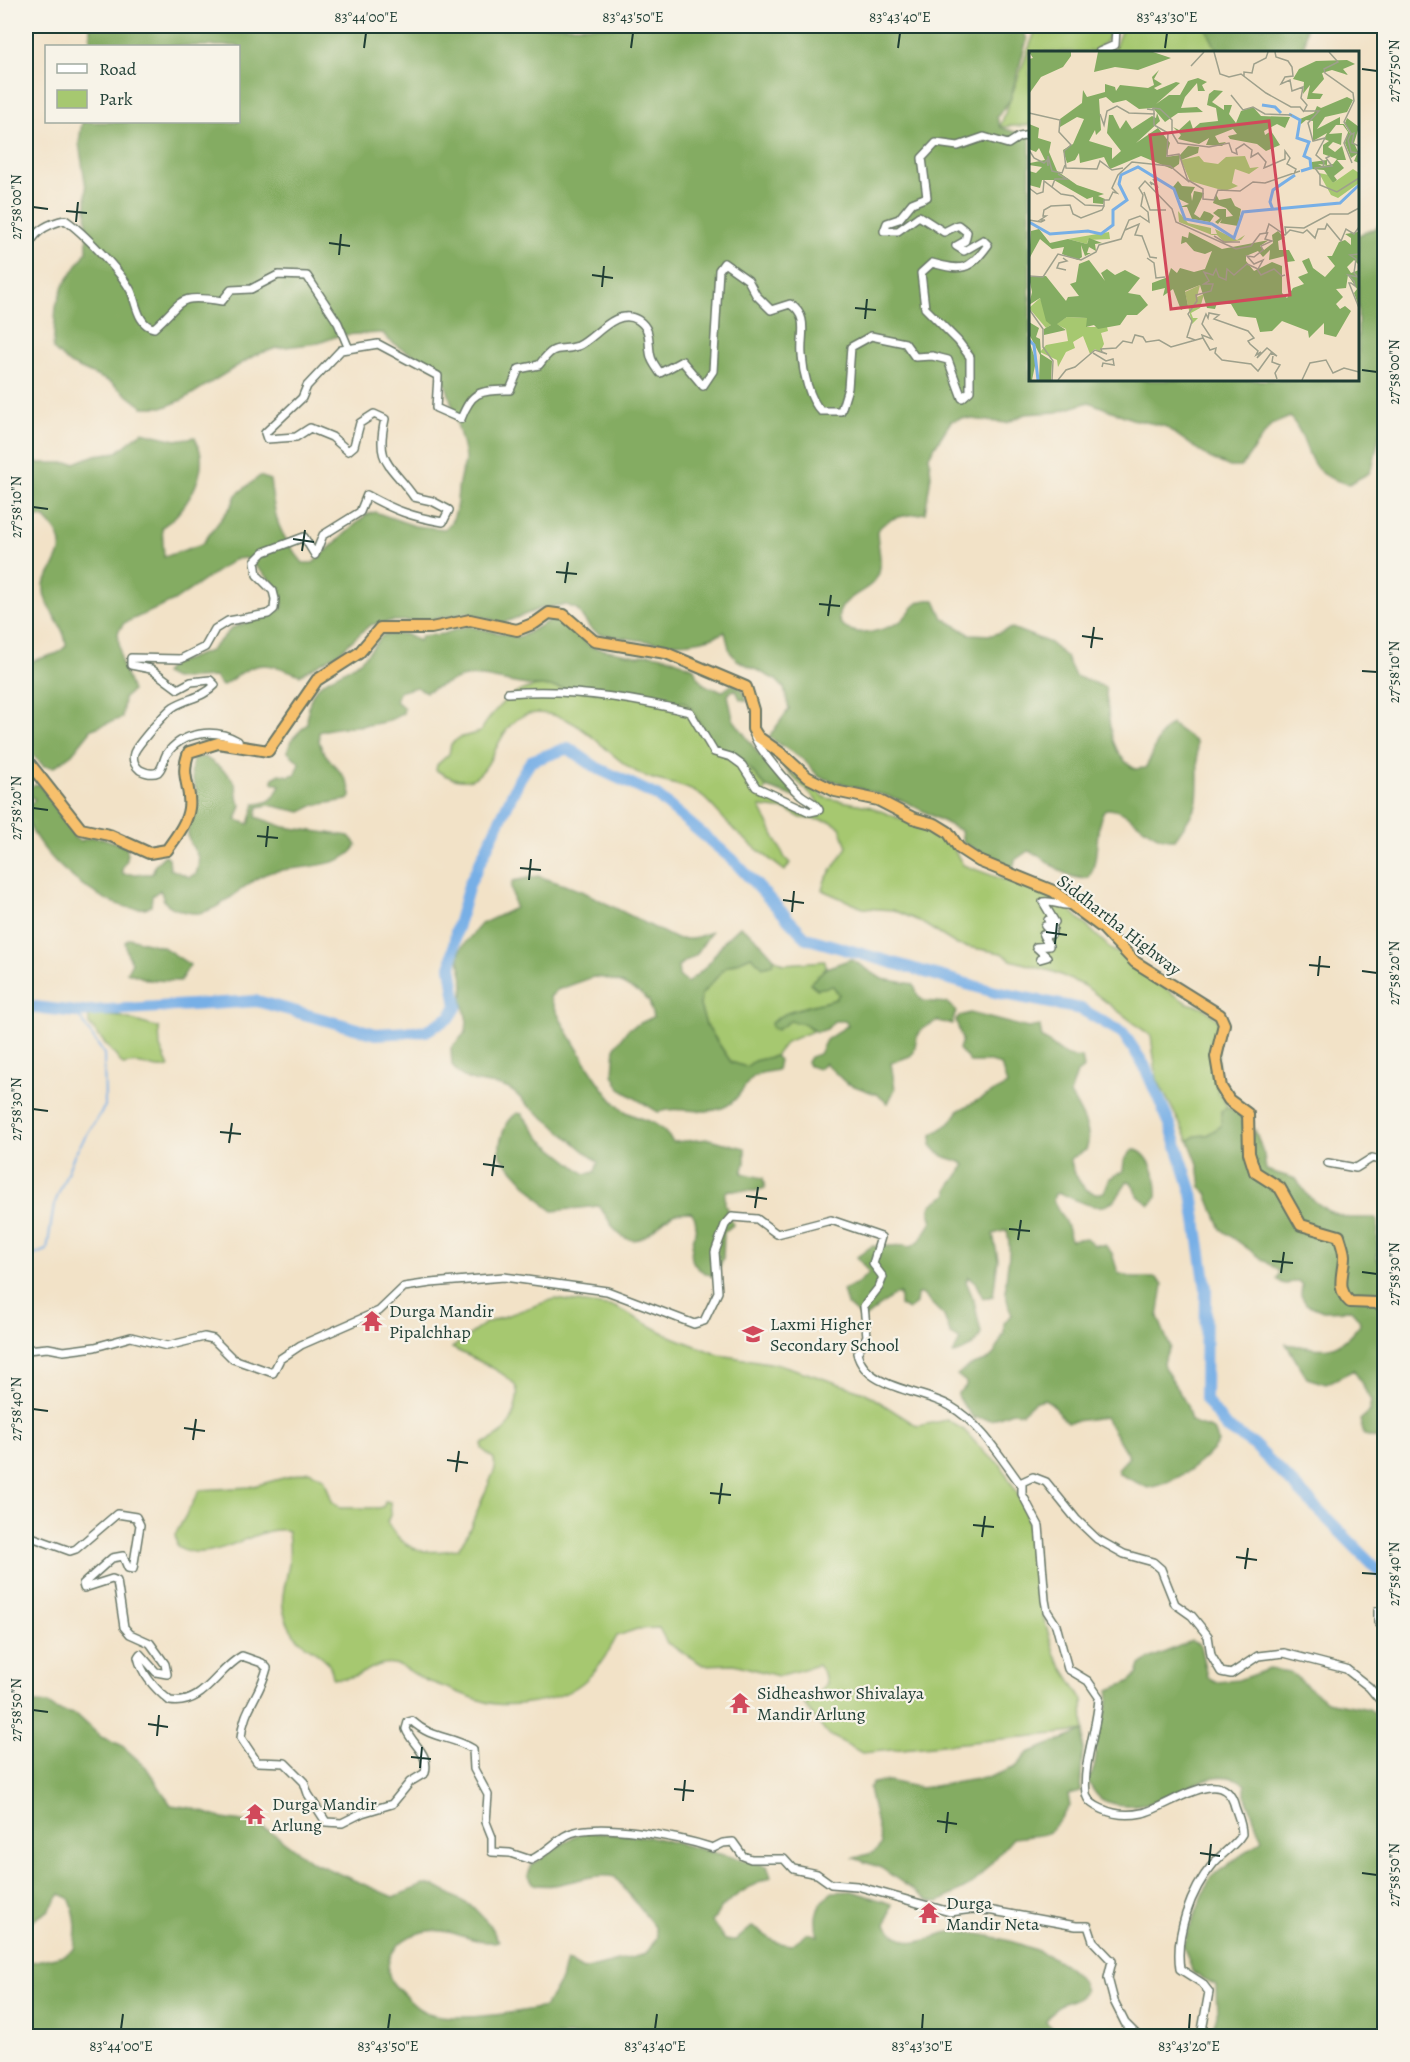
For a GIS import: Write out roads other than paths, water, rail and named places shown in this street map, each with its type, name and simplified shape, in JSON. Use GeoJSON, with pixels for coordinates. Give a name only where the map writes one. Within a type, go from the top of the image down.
{"type":"FeatureCollection","features":[{"type":"Feature","properties":{"kind":"highway"},"geometry":{"type":"LineString","coordinates":[[26,759],[81,829],[110,835],[149,853],[167,850],[181,830],[189,808],[183,766],[189,752],[218,743],[268,751],[317,680],[359,653],[380,628],[431,628],[470,620],[517,630],[535,623],[549,613],[564,615],[594,641],[666,653],[747,687],[753,710],[753,729]]}},
{"type":"Feature","properties":{"kind":"highway","name":"Siddhartha Highway"},"geometry":{"type":"LineString","coordinates":[[753,729],[758,737],[782,754],[807,777],[835,791],[878,800],[913,818],[935,824],[948,832],[959,848],[979,861],[1053,891],[1103,928],[1122,950],[1149,973],[1220,1015],[1224,1024],[1216,1057],[1221,1087],[1229,1100],[1248,1114],[1249,1153],[1255,1172],[1280,1188],[1301,1225],[1339,1236],[1344,1255],[1340,1282],[1343,1296],[1350,1302],[1376,1304],[1384,1307]]}},
{"type":"Feature","properties":{"kind":"street"},"geometry":{"type":"LineString","coordinates":[[1101,51],[1115,45],[1116,29],[1121,26]]}},
{"type":"Feature","properties":{"kind":"street"},"geometry":{"type":"LineString","coordinates":[[240,748],[238,741],[231,737],[194,735],[174,747],[158,772],[148,773],[136,766],[133,760],[135,750],[161,717],[176,705],[197,698],[215,685],[210,680],[201,679],[177,689],[151,669],[130,665],[131,658],[137,656],[181,659],[205,647],[215,629],[228,621],[268,614],[274,609],[275,599],[273,591],[257,575],[255,561],[264,552],[304,537],[315,555],[323,535],[360,512],[367,495],[397,513],[423,519],[443,522],[449,510],[432,501],[414,497],[383,461],[380,439],[385,418],[374,414],[360,423],[354,446],[348,451],[332,437],[310,428],[296,437],[267,439],[265,433],[302,398],[307,386],[341,350],[378,344],[438,376],[436,408],[461,419],[468,401],[482,391],[510,390],[519,369],[539,365],[546,355],[558,347],[578,345],[600,327],[626,317],[638,320],[650,335],[651,358],[660,373],[682,361],[703,386],[713,371],[719,270],[724,263],[748,280],[756,295],[771,310],[790,304],[798,309],[804,323],[802,355],[813,403],[821,411],[841,411],[848,388],[851,346],[871,336],[905,343],[915,357],[933,356],[948,360],[962,398],[970,391],[970,357],[958,341],[925,308],[921,273],[932,263],[956,269],[974,264],[988,245],[983,240],[964,251],[956,246],[964,241],[967,232],[958,225],[944,232],[919,216],[898,231],[884,231],[887,224],[899,219],[912,203],[927,197],[922,158],[936,143],[958,146],[984,137],[1008,144],[1019,137],[1029,135]]}},
{"type":"Feature","properties":{"kind":"street"},"geometry":{"type":"LineString","coordinates":[[32,240],[45,227],[57,222],[65,220],[74,225],[113,263],[149,327],[154,328],[169,310],[185,300],[197,297],[222,301],[231,290],[251,289],[278,274],[307,276],[338,323],[349,349]]}},
{"type":"Feature","properties":{"kind":"street"},"geometry":{"type":"LineString","coordinates":[[508,693],[532,691],[604,698],[664,705],[690,712],[714,752],[742,765],[756,787],[810,812],[819,810],[769,760],[756,742],[753,729]]}},
{"type":"Feature","properties":{"kind":"street"},"geometry":{"type":"LineString","coordinates":[[1040,959],[1047,957],[1036,947],[1048,946],[1042,935],[1052,934],[1046,926],[1053,928],[1048,920],[1055,921],[1043,902],[1050,900],[1066,906],[1072,905]]}},
{"type":"Feature","properties":{"kind":"street"},"geometry":{"type":"LineString","coordinates":[[1328,1163],[1356,1168],[1372,1158],[1384,1161]]}},
{"type":"Feature","properties":{"kind":"street"},"geometry":{"type":"LineString","coordinates":[[26,1350],[48,1348],[64,1351],[95,1347],[131,1337],[167,1346],[204,1337],[213,1339],[233,1359],[273,1372],[280,1359],[301,1345],[379,1311],[404,1287],[504,1277],[607,1291],[694,1324],[704,1321],[713,1307],[719,1280],[715,1252],[725,1225],[732,1217],[757,1219],[777,1234],[831,1220],[867,1230],[881,1237],[873,1264],[883,1277],[879,1287],[864,1306],[867,1336],[857,1353],[859,1363],[867,1373],[879,1380],[951,1406],[973,1423],[1021,1485],[1022,1494],[1039,1526],[1047,1611],[1056,1625],[1065,1662],[1068,1669],[1088,1682],[1099,1697],[1086,1794],[1090,1802],[1112,1813],[1127,1815],[1159,1807],[1205,1786],[1222,1787],[1233,1796],[1242,1834],[1212,1865],[1196,1892],[1183,1923],[1178,1952],[1180,1969],[1202,1983],[1209,1992],[1201,2037]]}},
{"type":"Feature","properties":{"kind":"street"},"geometry":{"type":"LineString","coordinates":[[1021,1485],[1027,1478],[1046,1482],[1076,1519],[1097,1539],[1124,1554],[1153,1562],[1161,1569],[1175,1604],[1192,1616],[1208,1636],[1211,1655],[1221,1672],[1231,1674],[1258,1656],[1284,1653],[1346,1669],[1369,1687],[1384,1705]]}},
{"type":"Feature","properties":{"kind":"street"},"geometry":{"type":"LineString","coordinates":[[26,1535],[70,1551],[76,1549],[117,1514],[136,1517],[140,1525],[133,1569],[128,1568],[123,1556],[112,1558],[83,1584],[84,1588],[112,1579],[117,1581],[124,1626],[130,1634],[150,1643],[165,1664],[167,1674],[156,1672],[140,1654],[139,1663],[158,1692],[170,1701],[178,1702],[196,1696],[242,1656],[261,1663],[267,1668],[264,1680],[243,1716],[241,1738],[257,1762],[285,1763],[304,1782],[308,1794],[326,1822],[342,1823],[362,1813],[392,1804],[410,1782],[425,1773],[426,1767],[422,1751],[406,1729],[408,1722],[412,1721],[426,1733],[458,1741],[473,1749],[474,1769],[488,1795],[486,1822],[492,1837],[492,1852],[510,1853],[531,1860],[557,1845],[565,1836],[604,1828],[659,1834],[713,1848],[723,1843],[733,1842],[743,1856],[751,1859],[777,1857],[784,1859],[793,1869],[817,1874],[831,1884],[857,1886],[937,1910],[993,1911],[1076,1926],[1088,1926],[1093,1941],[1112,1961],[1108,1978],[1114,2001],[1125,2023],[1138,2037]]}},
{"type":"Feature","properties":{"kind":"street"},"geometry":{"type":"LineString","coordinates":[[1378,1611],[1378,1622],[1384,1629]]}},
{"type":"Feature","properties":{"kind":"waterway"},"geometry":{"type":"LineString","coordinates":[[26,1006],[76,1012],[257,1001],[376,1034],[426,1031],[450,1017],[457,1006],[451,967],[456,932],[469,885],[520,778],[531,761],[568,748],[597,768],[657,796],[732,859],[806,938],[995,992],[1081,1009],[1123,1033],[1144,1065],[1170,1124],[1192,1193],[1206,1288],[1205,1399],[1226,1427],[1254,1445],[1384,1576]]}},
{"type":"Feature","properties":{"kind":"waterway"},"geometry":{"type":"LineString","coordinates":[[26,1258],[47,1250],[54,1205],[75,1153],[105,1106],[104,1054],[76,1012]]}},
{"type":"Feature","properties":{"kind":"place","name":"Durga Mandir Pipalchhap"},"geometry":{"type":"Point","coordinates":[372,1321]}},
{"type":"Feature","properties":{"kind":"place","name":"Laxmi Higher Secondary School"},"geometry":{"type":"Point","coordinates":[753,1334]}},
{"type":"Feature","properties":{"kind":"place","name":"Sidheashwor Shivalaya Mandir Arlung"},"geometry":{"type":"Point","coordinates":[740,1703]}},
{"type":"Feature","properties":{"kind":"place","name":"Durga Mandir Arlung"},"geometry":{"type":"Point","coordinates":[255,1814]}},
{"type":"Feature","properties":{"kind":"place","name":"Durga Mandir Neta"},"geometry":{"type":"Point","coordinates":[929,1913]}}]}
